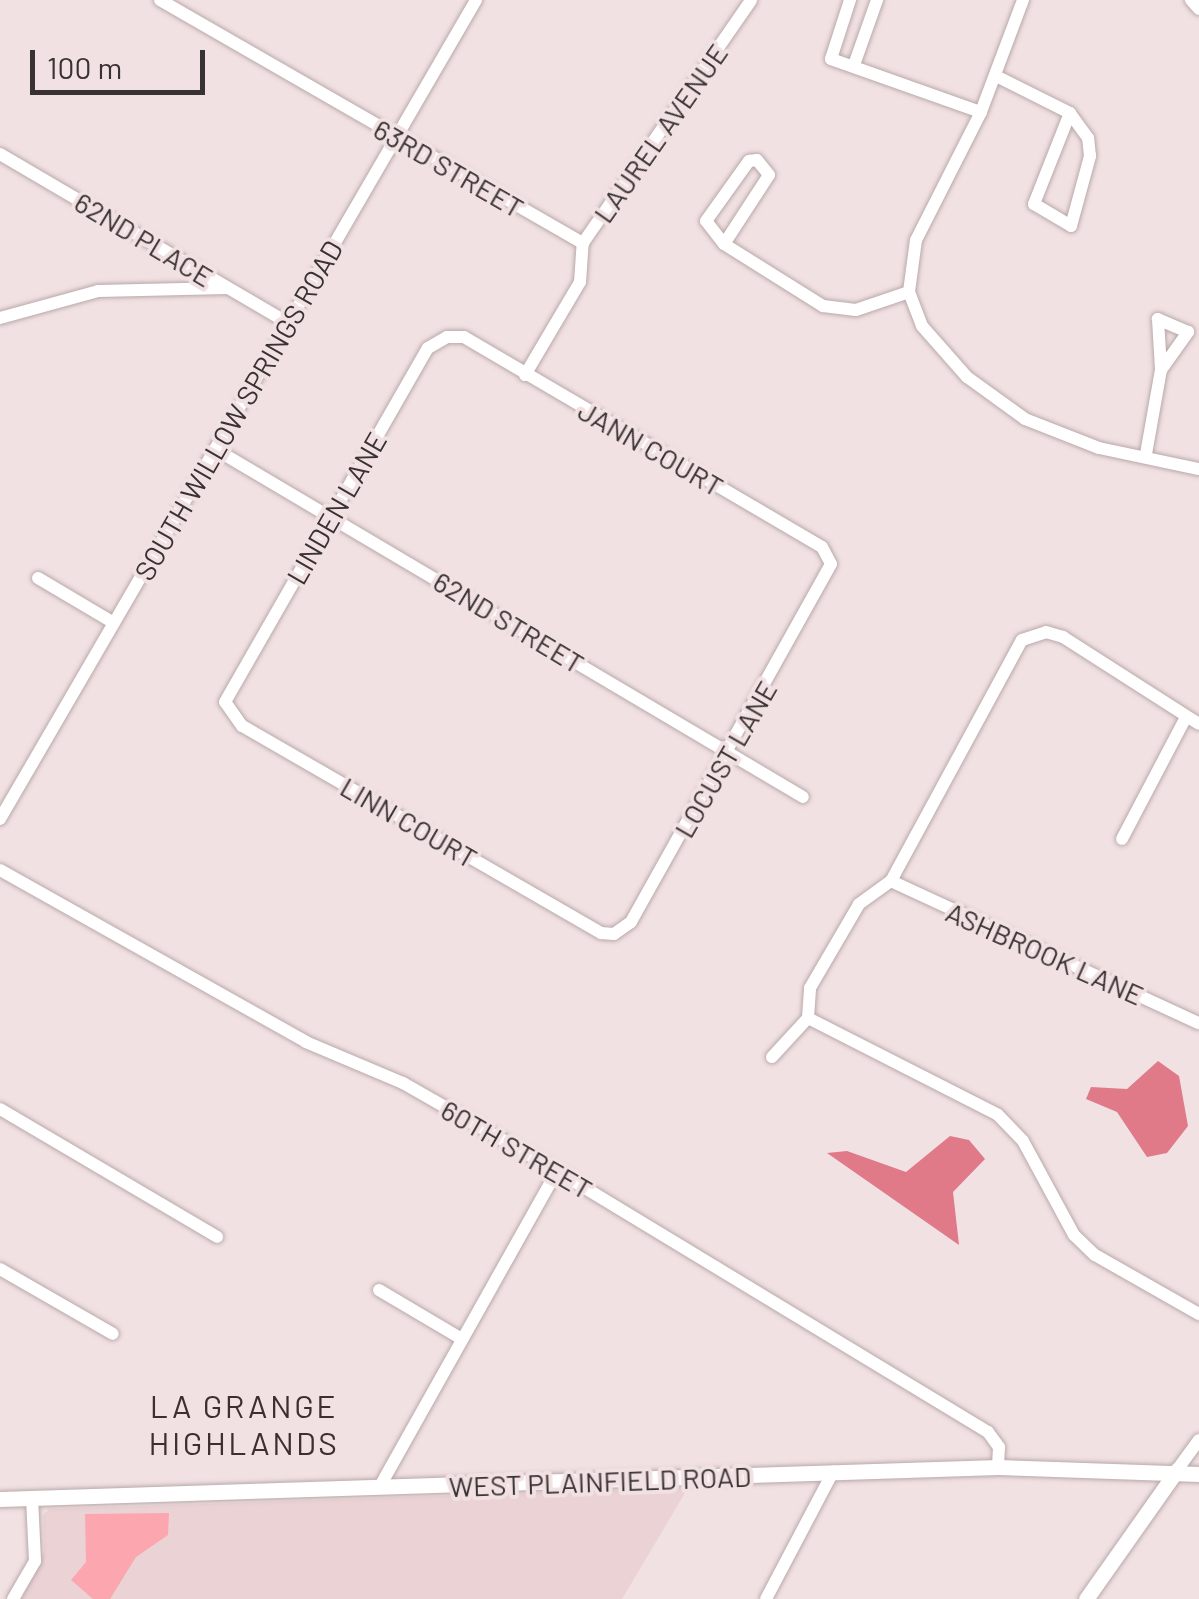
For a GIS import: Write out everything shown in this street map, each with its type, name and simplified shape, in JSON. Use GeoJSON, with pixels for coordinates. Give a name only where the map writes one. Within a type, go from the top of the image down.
{"type":"FeatureCollection","features":[{"type":"Feature","properties":{"kind":"main road","name":"WEST PLAINFIELD ROAD"},"geometry":{"type":"LineString","coordinates":[[0,1499],[998,1467],[1177,1470],[1199,1474]]}},
{"type":"Feature","properties":{"kind":"main road"},"geometry":{"type":"LineString","coordinates":[[1086,1599],[1177,1470]]}},
{"type":"Feature","properties":{"kind":"street","name":"63RD STREET"},"geometry":{"type":"LineString","coordinates":[[160,0],[396,139],[584,243]]}},
{"type":"Feature","properties":{"kind":"street","name":"SOUTH WILLOW SPRINGS ROAD"},"geometry":{"type":"LineString","coordinates":[[0,819],[476,0]]}},
{"type":"Feature","properties":{"kind":"street","name":"LAUREL AVENUE"},"geometry":{"type":"LineString","coordinates":[[525,374],[580,282],[584,243],[751,0]]}},
{"type":"Feature","properties":{"kind":"street"},"geometry":{"type":"LineString","coordinates":[[850,0],[832,59],[981,112]]}},
{"type":"Feature","properties":{"kind":"street"},"geometry":{"type":"LineString","coordinates":[[854,65],[877,0]]}},
{"type":"Feature","properties":{"kind":"street"},"geometry":{"type":"LineString","coordinates":[[1023,0],[981,112],[916,240],[908,292],[922,326],[995,400],[1053,432],[1199,469]]}},
{"type":"Feature","properties":{"kind":"street"},"geometry":{"type":"LineString","coordinates":[[1192,0],[1199,9]]}},
{"type":"Feature","properties":{"kind":"street"},"geometry":{"type":"LineString","coordinates":[[996,76],[1070,113],[1088,138],[1090,156],[1071,226],[1034,204],[1070,113]]}},
{"type":"Feature","properties":{"kind":"street","name":"62ND PLACE"},"geometry":{"type":"LineString","coordinates":[[0,154],[288,323]]}},
{"type":"Feature","properties":{"kind":"street"},"geometry":{"type":"LineString","coordinates":[[724,244],[769,176],[757,160],[749,161],[706,221],[724,244],[822,306],[856,310],[908,292]]}},
{"type":"Feature","properties":{"kind":"street"},"geometry":{"type":"LineString","coordinates":[[0,318],[98,291],[227,288]]}},
{"type":"Feature","properties":{"kind":"street","name":"LINDEN LANE"},"geometry":{"type":"LineString","coordinates":[[226,702],[428,348],[446,337],[464,337]]}},
{"type":"Feature","properties":{"kind":"street","name":"JANN COURT"},"geometry":{"type":"LineString","coordinates":[[464,337],[822,547],[831,564]]}},
{"type":"Feature","properties":{"kind":"street"},"geometry":{"type":"LineString","coordinates":[[1146,454],[1162,370]]}},
{"type":"Feature","properties":{"kind":"street","name":"62ND STREET"},"geometry":{"type":"LineString","coordinates":[[215,449],[803,797]]}},
{"type":"Feature","properties":{"kind":"street","name":"LOCUST LANE"},"geometry":{"type":"LineString","coordinates":[[600,932],[614,934],[632,922],[831,564]]}},
{"type":"Feature","properties":{"kind":"street"},"geometry":{"type":"LineString","coordinates":[[38,578],[114,623]]}},
{"type":"Feature","properties":{"kind":"street"},"geometry":{"type":"LineString","coordinates":[[772,1056],[808,1018],[810,988],[858,904],[892,881],[1029,636],[1062,637],[1192,721],[1122,839]]}},
{"type":"Feature","properties":{"kind":"street","name":"LINN COURT"},"geometry":{"type":"LineString","coordinates":[[226,702],[242,726],[600,932]]}},
{"type":"Feature","properties":{"kind":"street","name":"60TH STREET"},"geometry":{"type":"LineString","coordinates":[[0,870],[258,1016],[404,1083],[558,1172],[988,1432],[999,1447],[998,1467]]}},
{"type":"Feature","properties":{"kind":"street","name":"ASHBROOK LANE"},"geometry":{"type":"LineString","coordinates":[[892,881],[1199,1023]]}},
{"type":"Feature","properties":{"kind":"street"},"geometry":{"type":"LineString","coordinates":[[808,1018],[998,1115],[1023,1140],[1074,1236],[1096,1255],[1199,1314]]}},
{"type":"Feature","properties":{"kind":"street"},"geometry":{"type":"LineString","coordinates":[[0,1109],[217,1237]]}},
{"type":"Feature","properties":{"kind":"street"},"geometry":{"type":"LineString","coordinates":[[379,1488],[558,1172]]}},
{"type":"Feature","properties":{"kind":"street"},"geometry":{"type":"LineString","coordinates":[[0,1269],[113,1334]]}},
{"type":"Feature","properties":{"kind":"street"},"geometry":{"type":"LineString","coordinates":[[379,1290],[462,1339]]}},
{"type":"Feature","properties":{"kind":"street"},"geometry":{"type":"LineString","coordinates":[[1177,1470],[1199,1440]]}},
{"type":"Feature","properties":{"kind":"street"},"geometry":{"type":"LineString","coordinates":[[766,1599],[833,1472]]}},
{"type":"Feature","properties":{"kind":"street"},"geometry":{"type":"LineString","coordinates":[[13,1599],[35,1560],[32,1498]]}},
{"type":"Feature","properties":{"kind":"shaded area"},"geometry":{"type":"Polygon","coordinates":[[[1158,1061],[1179,1076],[1188,1126],[1167,1153],[1147,1157],[1117,1112],[1086,1099],[1091,1087],[1127,1089],[1158,1061]]]}},
{"type":"Feature","properties":{"kind":"shaded area"},"geometry":{"type":"Polygon","coordinates":[[[950,1136],[969,1140],[985,1159],[953,1192],[959,1245],[827,1153],[847,1151],[906,1172],[950,1136]]]}},
{"type":"Feature","properties":{"kind":"shaded area"},"geometry":{"type":"Polygon","coordinates":[[[688,1488],[622,1599],[22,1599],[44,1551],[43,1515],[49,1509],[688,1488]]]}},
{"type":"Feature","properties":{"kind":"shaded area"},"geometry":{"type":"Polygon","coordinates":[[[169,1513],[168,1535],[136,1557],[110,1599],[93,1599],[71,1580],[86,1562],[85,1514],[169,1513]]]}},
{"type":"Feature","properties":{"kind":"district","name":"LA GRANGE HIGHLANDS"},"geometry":{"type":"Point","coordinates":[244,1424]}}]}
